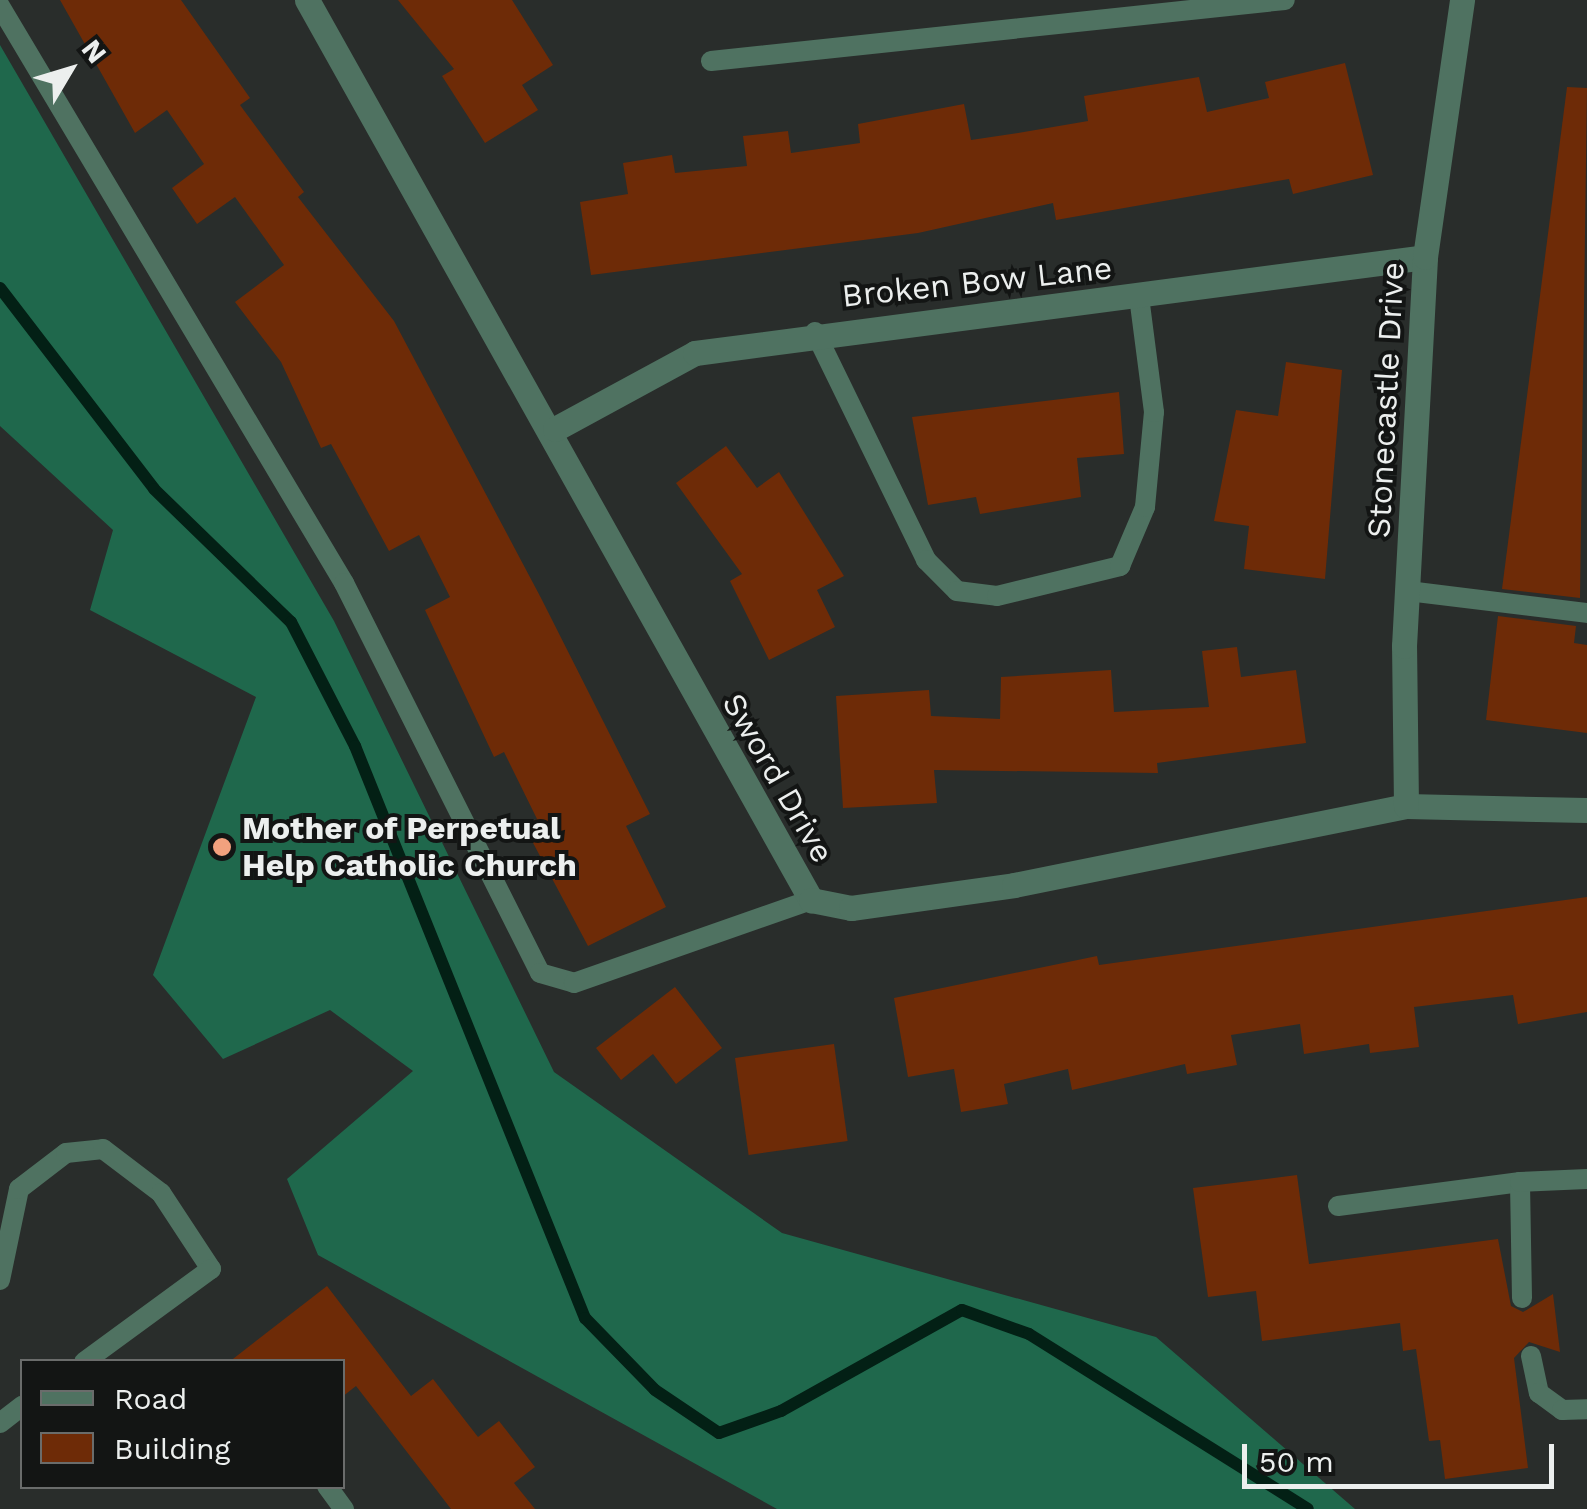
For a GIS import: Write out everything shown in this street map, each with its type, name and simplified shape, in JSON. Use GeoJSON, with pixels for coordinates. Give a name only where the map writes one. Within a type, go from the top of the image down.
{"type":"FeatureCollection","features":[{"type":"Feature","properties":{"kind":"street","name":"Sword Drive"},"geometry":{"type":"LineString","coordinates":[[308,0],[555,429],[721,749],[811,900],[851,908],[1014,885],[1406,806],[1587,810]]}},
{"type":"Feature","properties":{"kind":"street","name":"Stonecastle Drive"},"geometry":{"type":"LineString","coordinates":[[1406,806],[1408,591],[1425,258],[1462,0]]}},
{"type":"Feature","properties":{"kind":"street","name":"Broken Bow Lane"},"geometry":{"type":"LineString","coordinates":[[555,429],[695,353],[815,332],[1140,297],[1425,258]]}},
{"type":"Feature","properties":{"kind":"lane"},"geometry":{"type":"LineString","coordinates":[[711,61],[1285,0]]}},
{"type":"Feature","properties":{"kind":"lane"},"geometry":{"type":"LineString","coordinates":[[0,6],[344,583],[540,973],[574,983],[811,900]]}},
{"type":"Feature","properties":{"kind":"lane"},"geometry":{"type":"LineString","coordinates":[[815,332],[926,560],[957,590],[997,596],[1120,566],[1144,507],[1154,412],[1140,297]]}},
{"type":"Feature","properties":{"kind":"lane"},"geometry":{"type":"LineString","coordinates":[[1408,591],[1587,613]]}},
{"type":"Feature","properties":{"kind":"lane"},"geometry":{"type":"LineString","coordinates":[[0,1280],[19,1189],[66,1153],[103,1149],[161,1194],[211,1269],[88,1359]]}},
{"type":"Feature","properties":{"kind":"lane"},"geometry":{"type":"LineString","coordinates":[[1338,1206],[1520,1182],[1587,1178]]}},
{"type":"Feature","properties":{"kind":"lane"},"geometry":{"type":"LineString","coordinates":[[1520,1182],[1522,1298]]}},
{"type":"Feature","properties":{"kind":"lane"},"geometry":{"type":"LineString","coordinates":[[1531,1356],[1539,1393],[1562,1410],[1587,1410]]}},
{"type":"Feature","properties":{"kind":"lane"},"geometry":{"type":"LineString","coordinates":[[0,1423],[20,1408]]}},
{"type":"Feature","properties":{"kind":"green space"},"geometry":{"type":"Polygon","coordinates":[[[0,45],[334,621],[554,1072],[782,1233],[1156,1337],[1355,1509],[777,1509],[318,1255],[287,1179],[413,1071],[330,1010],[223,1059],[153,975],[256,697],[90,610],[113,530],[0,426],[0,45]]]}},
{"type":"Feature","properties":{"kind":"building"},"geometry":{"type":"Polygon","coordinates":[[[60,0],[181,0],[250,98],[240,105],[304,192],[298,197],[394,321],[541,598],[650,814],[626,826],[666,907],[588,946],[524,826],[537,819],[504,752],[494,757],[425,610],[450,597],[419,535],[389,551],[331,444],[321,448],[281,362],[235,302],[284,265],[235,197],[197,224],[172,188],[204,164],[167,110],[135,133],[60,0]]]}},
{"type":"Feature","properties":{"kind":"building"},"geometry":{"type":"Polygon","coordinates":[[[398,0],[512,0],[553,65],[522,85],[538,110],[485,143],[442,76],[454,69],[398,0]]]}},
{"type":"Feature","properties":{"kind":"building"},"geometry":{"type":"Polygon","coordinates":[[[1345,63],[1373,175],[1293,194],[1289,179],[1056,220],[1053,203],[918,233],[591,275],[580,202],[628,194],[623,163],[672,155],[675,173],[747,166],[743,136],[788,131],[791,153],[860,143],[858,124],[964,104],[971,140],[1018,133],[1088,121],[1084,96],[1199,77],[1207,112],[1269,98],[1265,82],[1345,63]]]}},
{"type":"Feature","properties":{"kind":"building"},"geometry":{"type":"Polygon","coordinates":[[[1567,87],[1587,88],[1580,598],[1502,589],[1567,87]]]}},
{"type":"Feature","properties":{"kind":"building"},"geometry":{"type":"Polygon","coordinates":[[[1286,362],[1342,370],[1325,579],[1244,569],[1249,526],[1214,521],[1236,410],[1278,416],[1286,362]]]}},
{"type":"Feature","properties":{"kind":"building"},"geometry":{"type":"Polygon","coordinates":[[[1119,392],[1124,454],[1077,458],[1081,497],[980,514],[976,497],[928,505],[912,417],[1119,392]]]}},
{"type":"Feature","properties":{"kind":"building"},"geometry":{"type":"Polygon","coordinates":[[[726,446],[757,488],[779,472],[844,576],[817,590],[835,627],[769,660],[730,581],[742,574],[676,483],[726,446]]]}},
{"type":"Feature","properties":{"kind":"building"},"geometry":{"type":"Polygon","coordinates":[[[1498,616],[1576,626],[1574,643],[1587,645],[1587,733],[1486,720],[1498,616]]]}},
{"type":"Feature","properties":{"kind":"building"},"geometry":{"type":"Polygon","coordinates":[[[1237,647],[1241,677],[1296,670],[1306,743],[1157,763],[1158,773],[934,770],[937,803],[843,808],[836,696],[929,690],[931,716],[1000,719],[1001,677],[1111,670],[1114,712],[1209,707],[1202,651],[1237,647]]]}},
{"type":"Feature","properties":{"kind":"building"},"geometry":{"type":"Polygon","coordinates":[[[1587,897],[1587,1012],[1518,1024],[1513,995],[1414,1007],[1419,1047],[1370,1053],[1369,1044],[1304,1054],[1300,1024],[1231,1035],[1237,1065],[1187,1074],[1185,1064],[1072,1090],[1068,1069],[1004,1084],[1008,1104],[961,1112],[954,1069],[908,1077],[894,998],[1097,956],[1099,965],[1587,897]]]}},
{"type":"Feature","properties":{"kind":"building"},"geometry":{"type":"Polygon","coordinates":[[[675,987],[722,1048],[676,1084],[653,1054],[621,1080],[596,1048],[675,987]]]}},
{"type":"Feature","properties":{"kind":"building"},"geometry":{"type":"Polygon","coordinates":[[[834,1044],[848,1141],[749,1155],[735,1058],[834,1044]]]}},
{"type":"Feature","properties":{"kind":"building"},"geometry":{"type":"Polygon","coordinates":[[[1297,1175],[1309,1264],[1498,1239],[1511,1306],[1523,1312],[1553,1294],[1560,1352],[1529,1342],[1514,1358],[1528,1468],[1445,1479],[1440,1440],[1429,1441],[1416,1349],[1403,1351],[1400,1323],[1262,1341],[1256,1291],[1208,1297],[1193,1188],[1297,1175]]]}},
{"type":"Feature","properties":{"kind":"building"},"geometry":{"type":"Polygon","coordinates":[[[327,1286],[411,1396],[433,1379],[478,1437],[499,1421],[535,1467],[514,1483],[535,1509],[451,1509],[356,1386],[345,1395],[345,1359],[233,1359],[327,1286]]]}},
{"type":"Feature","properties":{"kind":"waterway"},"geometry":{"type":"LineString","coordinates":[[0,288],[154,489],[291,622],[355,746],[585,1318],[655,1390],[719,1433],[781,1411],[962,1310],[1029,1334],[1308,1509]]}},
{"type":"Feature","properties":{"kind":"place","name":"Mother of Perpetual Help Catholic Church"},"geometry":{"type":"Point","coordinates":[222,847]}}]}
